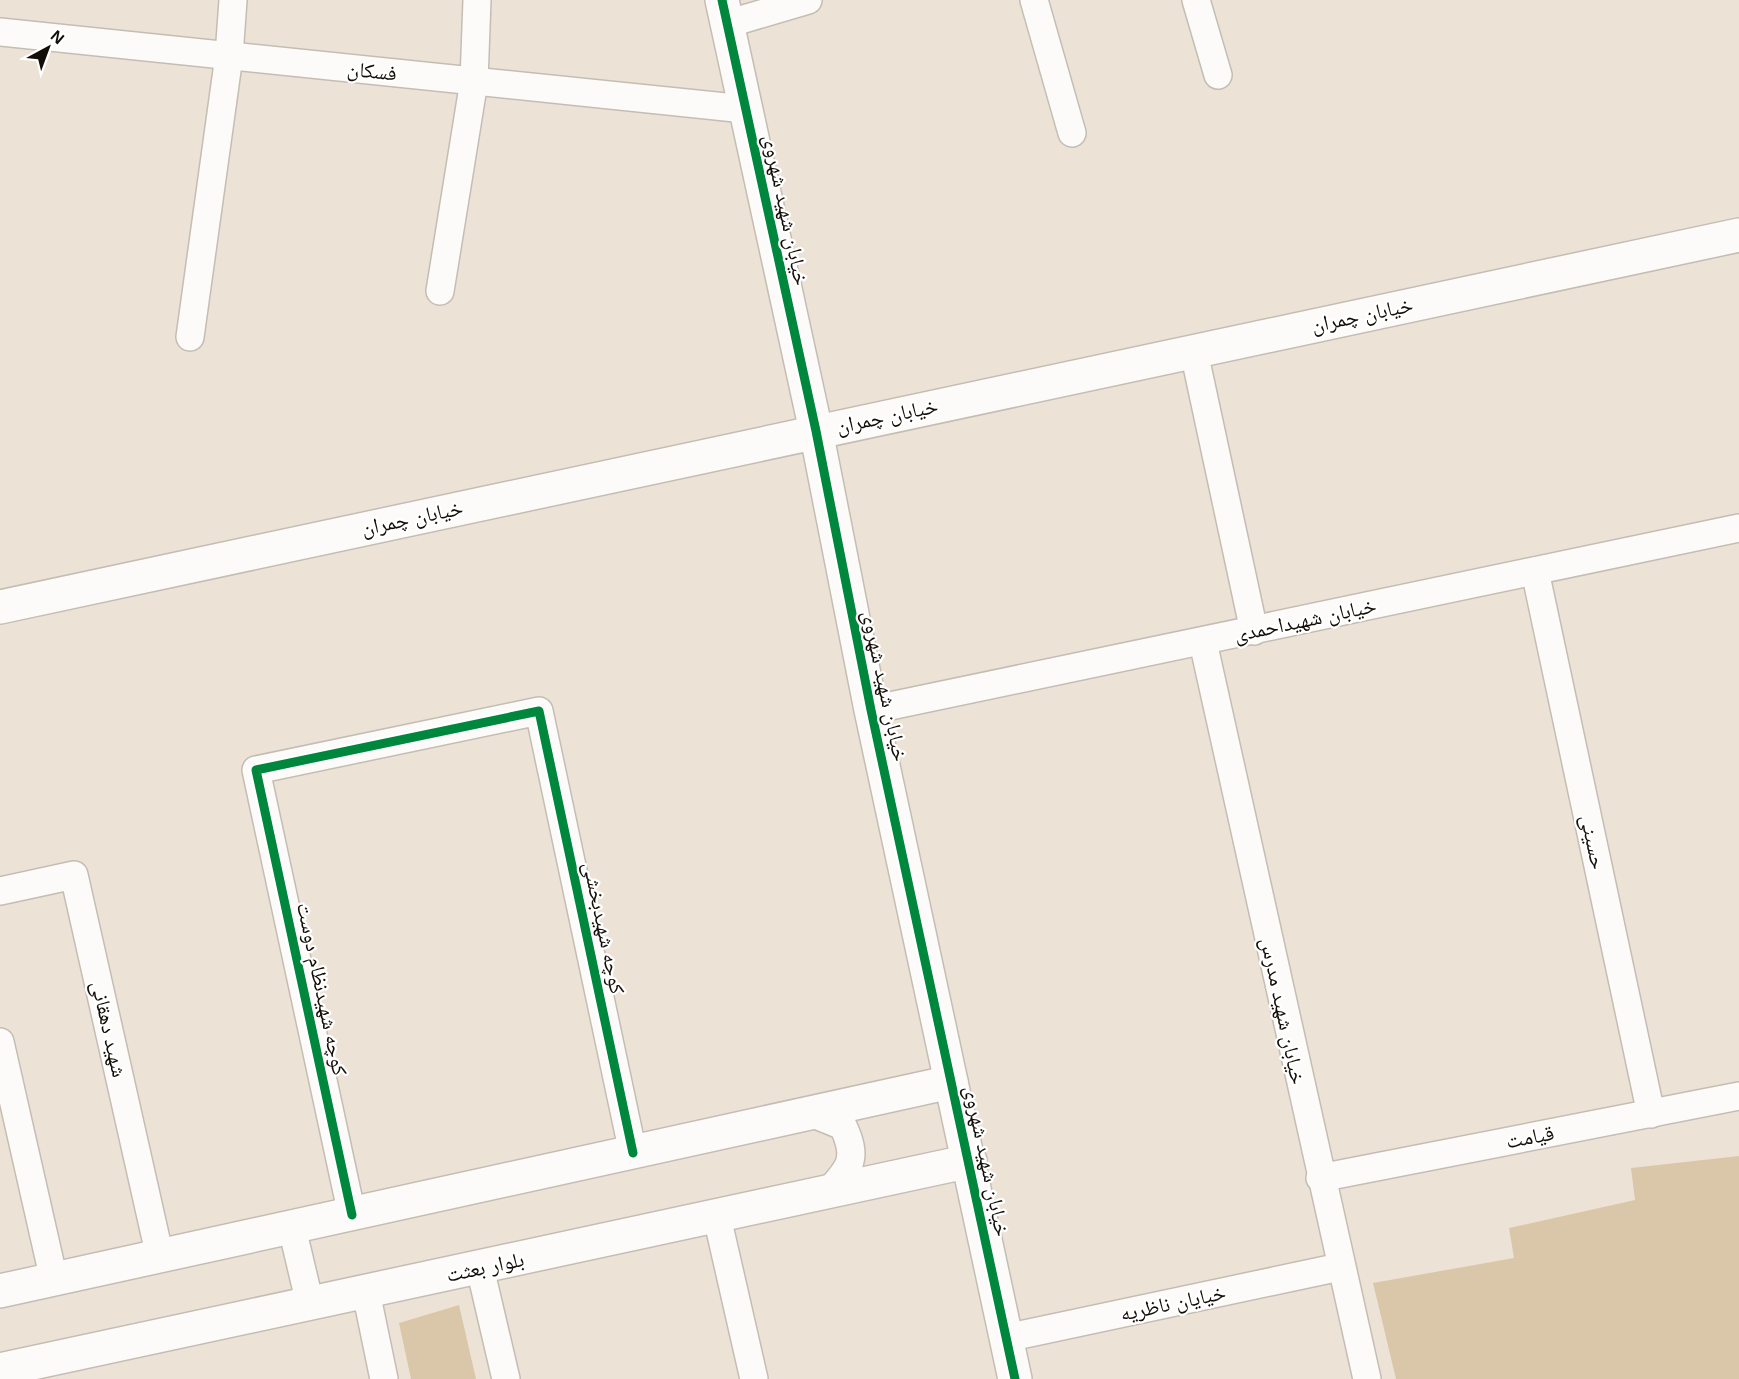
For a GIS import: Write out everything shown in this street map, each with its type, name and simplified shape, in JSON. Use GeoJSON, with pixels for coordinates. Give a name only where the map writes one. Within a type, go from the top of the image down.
{"type":"FeatureCollection","features":[{"type":"Feature","properties":{"kind":"street"},"geometry":{"type":"LineString","coordinates":[[190,337],[229,56],[232,0]]}},
{"type":"Feature","properties":{"kind":"street"},"geometry":{"type":"LineString","coordinates":[[440,291],[474,81],[477,0]]}},
{"type":"Feature","properties":{"kind":"street"},"geometry":{"type":"LineString","coordinates":[[724,12],[808,0]]}},
{"type":"Feature","properties":{"kind":"street"},"geometry":{"type":"LineString","coordinates":[[1034,0],[1072,133]]}},
{"type":"Feature","properties":{"kind":"street"},"geometry":{"type":"LineString","coordinates":[[1196,0],[1218,75]]}},
{"type":"Feature","properties":{"kind":"street","name":"خیابان شهید شهروی"},"geometry":{"type":"LineString","coordinates":[[724,12],[816,431],[871,710],[1015,1379]]}},
{"type":"Feature","properties":{"kind":"street","name":"فسکان"},"geometry":{"type":"LineString","coordinates":[[0,32],[745,109]]}},
{"type":"Feature","properties":{"kind":"street","name":"خیابان چمران"},"geometry":{"type":"LineString","coordinates":[[0,607],[816,431],[1739,236]]}},
{"type":"Feature","properties":{"kind":"street"},"geometry":{"type":"LineString","coordinates":[[1194,352],[1254,631]]}},
{"type":"Feature","properties":{"kind":"street","name":"خیابان شهیداحمدی"},"geometry":{"type":"LineString","coordinates":[[871,710],[1739,528]]}},
{"type":"Feature","properties":{"kind":"street","name":"حسینی"},"geometry":{"type":"LineString","coordinates":[[1535,571],[1651,1114]]}},
{"type":"Feature","properties":{"kind":"street","name":"خیابان شهید مدرس"},"geometry":{"type":"LineString","coordinates":[[1203,642],[1366,1379]]}},
{"type":"Feature","properties":{"kind":"street","name":"کوچه شهیدبخشی"},"geometry":{"type":"LineString","coordinates":[[256,770],[539,711],[633,1153]]}},
{"type":"Feature","properties":{"kind":"street","name":"کوچه شهیدنظام دوست"},"geometry":{"type":"LineString","coordinates":[[256,770],[352,1215]]}},
{"type":"Feature","properties":{"kind":"street","name":"شهید دهقانی"},"geometry":{"type":"LineString","coordinates":[[0,891],[74,875],[160,1257]]}},
{"type":"Feature","properties":{"kind":"street"},"geometry":{"type":"LineString","coordinates":[[0,1042],[54,1280]]}},
{"type":"Feature","properties":{"kind":"street"},"geometry":{"type":"LineString","coordinates":[[0,1291],[951,1082]]}},
{"type":"Feature","properties":{"kind":"street","name":"قیامت"},"geometry":{"type":"LineString","coordinates":[[1320,1178],[1739,1096]]}},
{"type":"Feature","properties":{"kind":"street"},"geometry":{"type":"LineString","coordinates":[[811,1113],[843,1126],[852,1145],[850,1168],[829,1191]]}},
{"type":"Feature","properties":{"kind":"street","name":"بلوار بعثت"},"geometry":{"type":"LineString","coordinates":[[0,1370],[38,1371],[310,1304],[969,1161]]}},
{"type":"Feature","properties":{"kind":"street"},"geometry":{"type":"LineString","coordinates":[[717,1217],[754,1379]]}},
{"type":"Feature","properties":{"kind":"street"},"geometry":{"type":"LineString","coordinates":[[292,1228],[310,1304]]}},
{"type":"Feature","properties":{"kind":"street"},"geometry":{"type":"LineString","coordinates":[[480,1268],[506,1379]]}},
{"type":"Feature","properties":{"kind":"street","name":"خیایان ناظریه"},"geometry":{"type":"LineString","coordinates":[[1006,1338],[1340,1268]]}},
{"type":"Feature","properties":{"kind":"street"},"geometry":{"type":"LineString","coordinates":[[366,1292],[384,1379]]}},
{"type":"Feature","properties":{"kind":"shaded area"},"geometry":{"type":"Polygon","coordinates":[[[1739,1156],[1739,1379],[1396,1379],[1373,1283],[1514,1258],[1509,1228],[1635,1200],[1631,1168],[1739,1156]]]}},
{"type":"Feature","properties":{"kind":"shaded area"},"geometry":{"type":"Polygon","coordinates":[[[459,1305],[476,1379],[411,1379],[399,1323],[459,1305]]]}},
{"type":"Feature","properties":{"kind":"cycle path"},"geometry":{"type":"LineString","coordinates":[[722,0],[816,431],[871,710],[1015,1379]]}},
{"type":"Feature","properties":{"kind":"cycle path"},"geometry":{"type":"LineString","coordinates":[[352,1215],[256,770],[539,711],[633,1153]]}}]}
